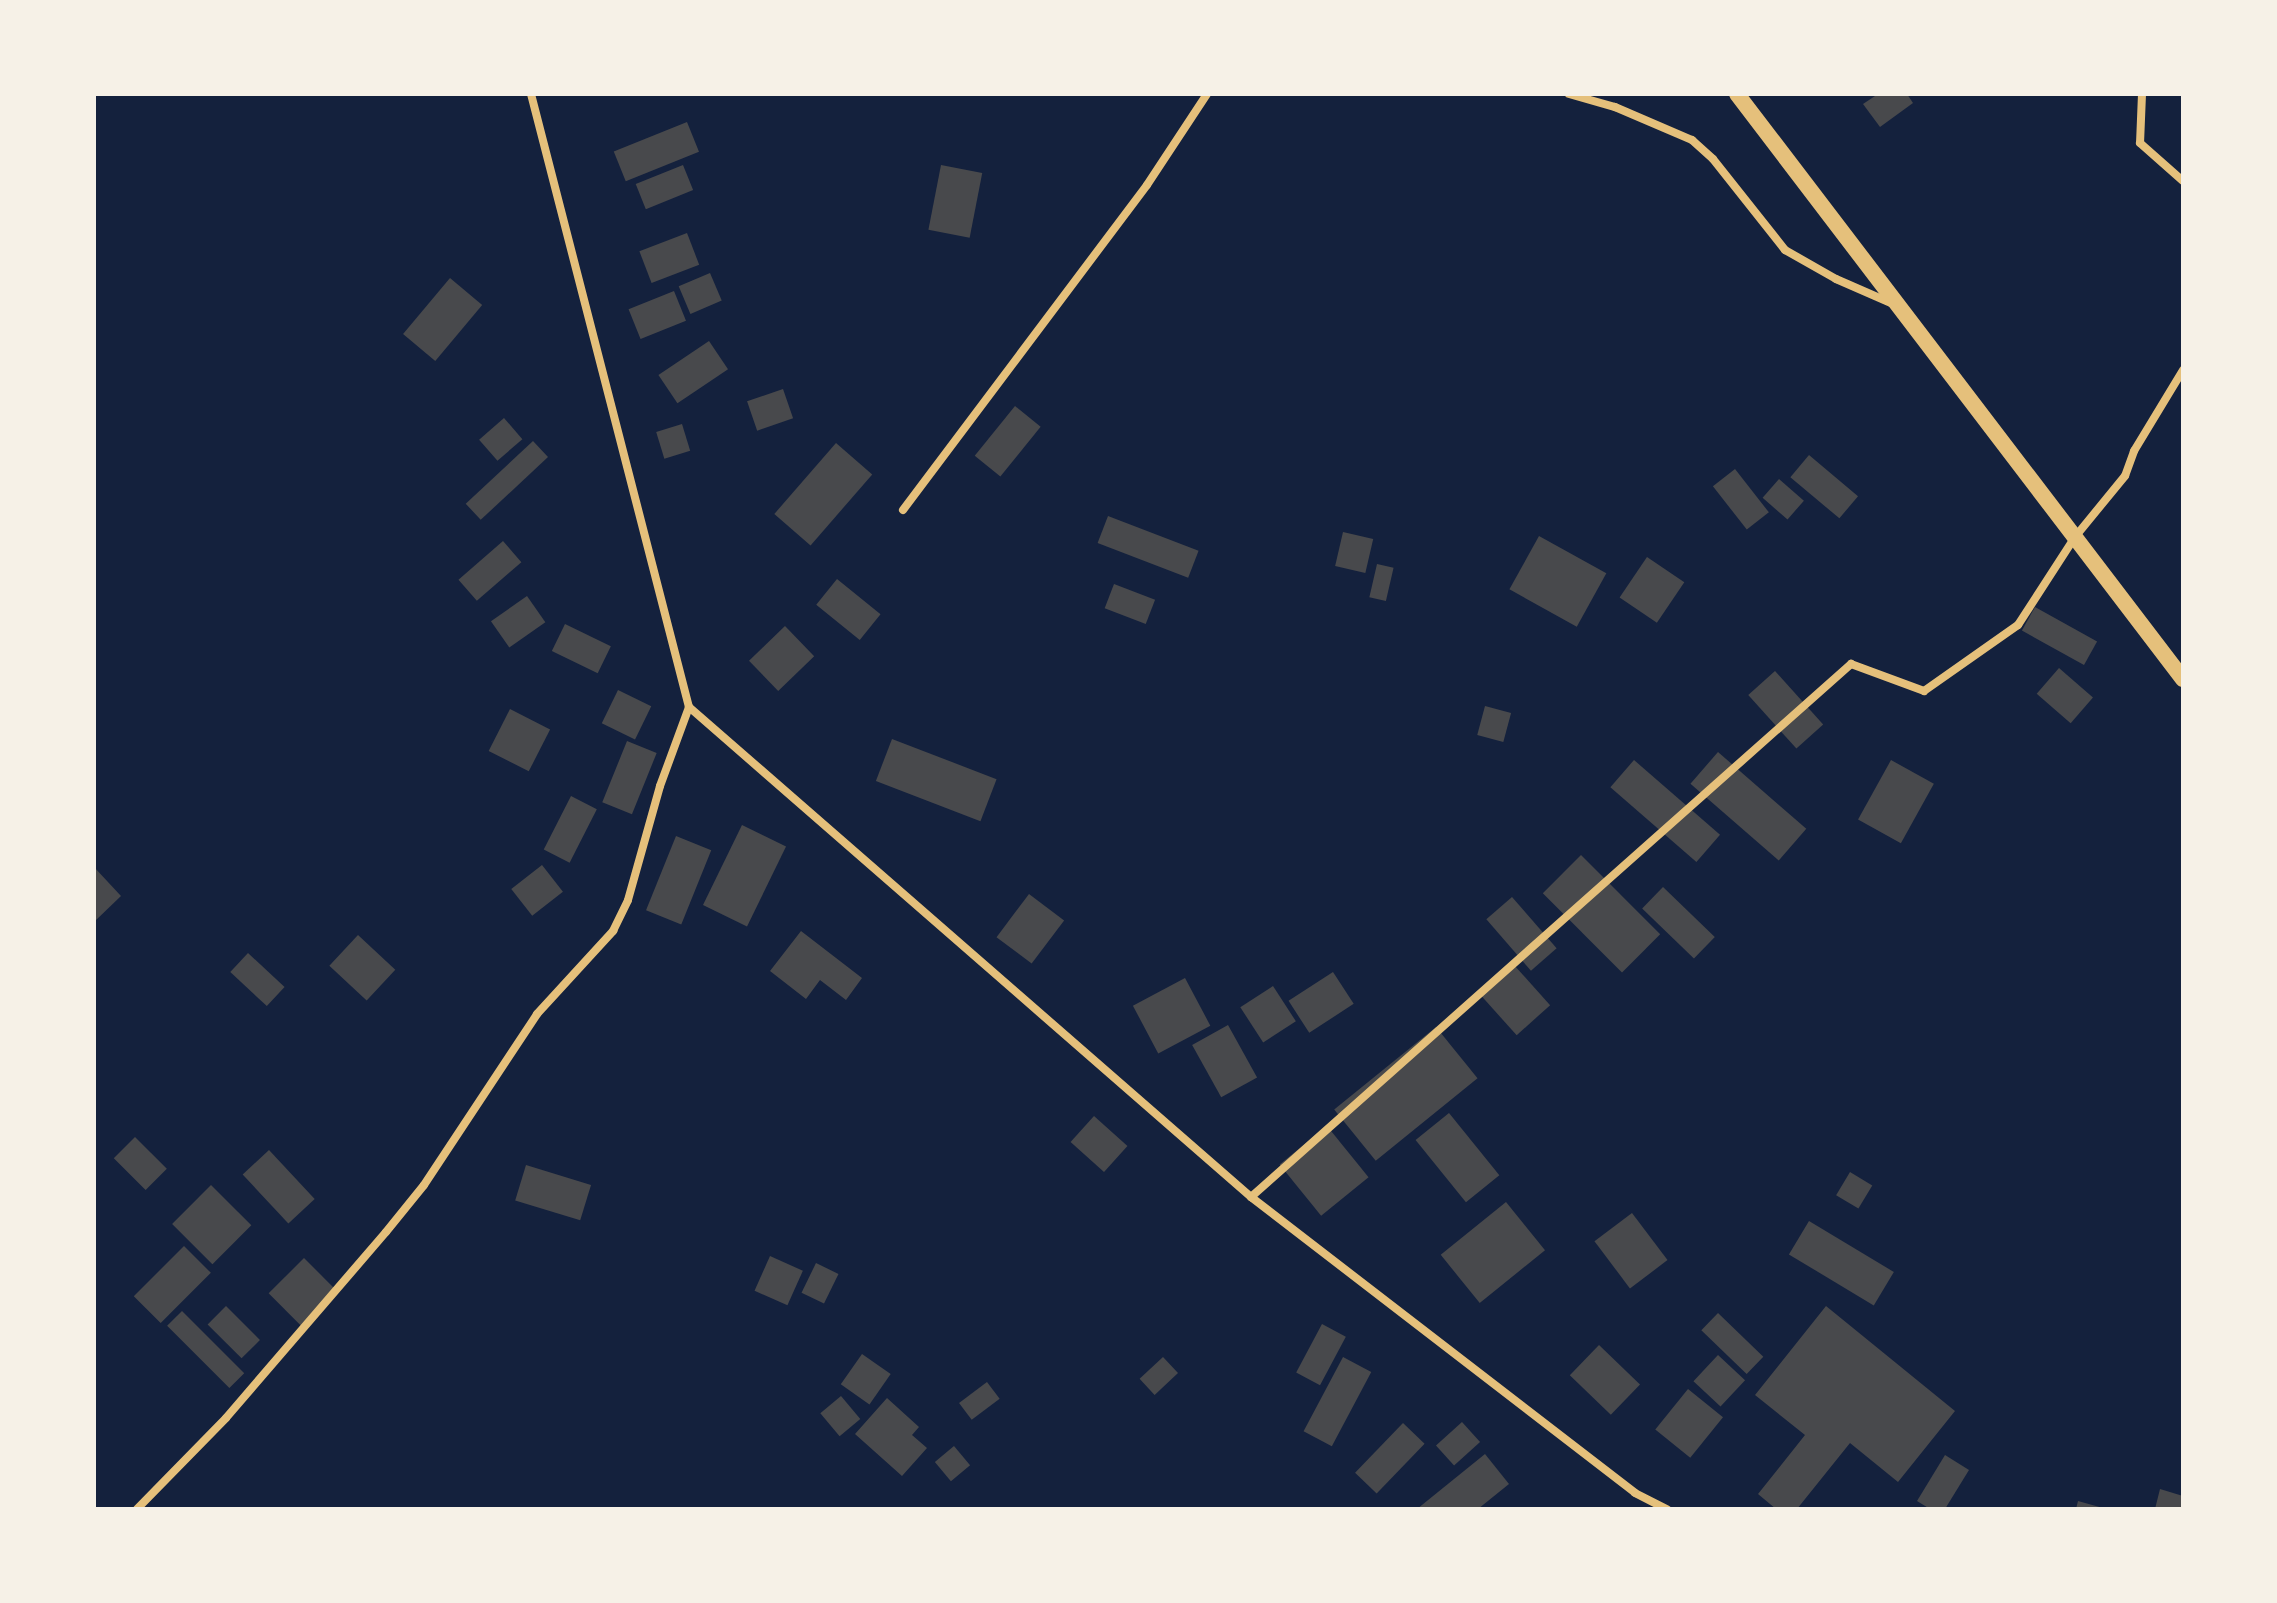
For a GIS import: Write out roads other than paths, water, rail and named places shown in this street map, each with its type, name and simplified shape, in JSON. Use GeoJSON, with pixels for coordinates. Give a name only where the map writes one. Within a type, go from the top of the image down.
{"type":"FeatureCollection","features":[{"type":"Feature","properties":{"kind":"main road"},"geometry":{"type":"LineString","coordinates":[[1737,94],[2183,679]]}},
{"type":"Feature","properties":{"kind":"street"},"geometry":{"type":"LineString","coordinates":[[531,94],[689,707],[1251,1197],[1635,1493],[1667,1509]]}},
{"type":"Feature","properties":{"kind":"street"},"geometry":{"type":"LineString","coordinates":[[903,510],[1147,185],[1207,94]]}},
{"type":"Feature","properties":{"kind":"street"},"geometry":{"type":"LineString","coordinates":[[1569,94],[1615,107],[1692,140],[1713,159],[1785,250],[1836,279],[1896,305]]}},
{"type":"Feature","properties":{"kind":"street"},"geometry":{"type":"LineString","coordinates":[[2142,94],[2140,143],[2183,181]]}},
{"type":"Feature","properties":{"kind":"street"},"geometry":{"type":"LineString","coordinates":[[1251,1197],[1851,664],[1924,691],[2018,625],[2075,537],[2125,476],[2134,451],[2183,370]]}},
{"type":"Feature","properties":{"kind":"street"},"geometry":{"type":"LineString","coordinates":[[137,1509],[226,1418],[386,1232],[424,1185],[537,1014],[613,931],[628,900],[660,786],[689,707]]}}]}
